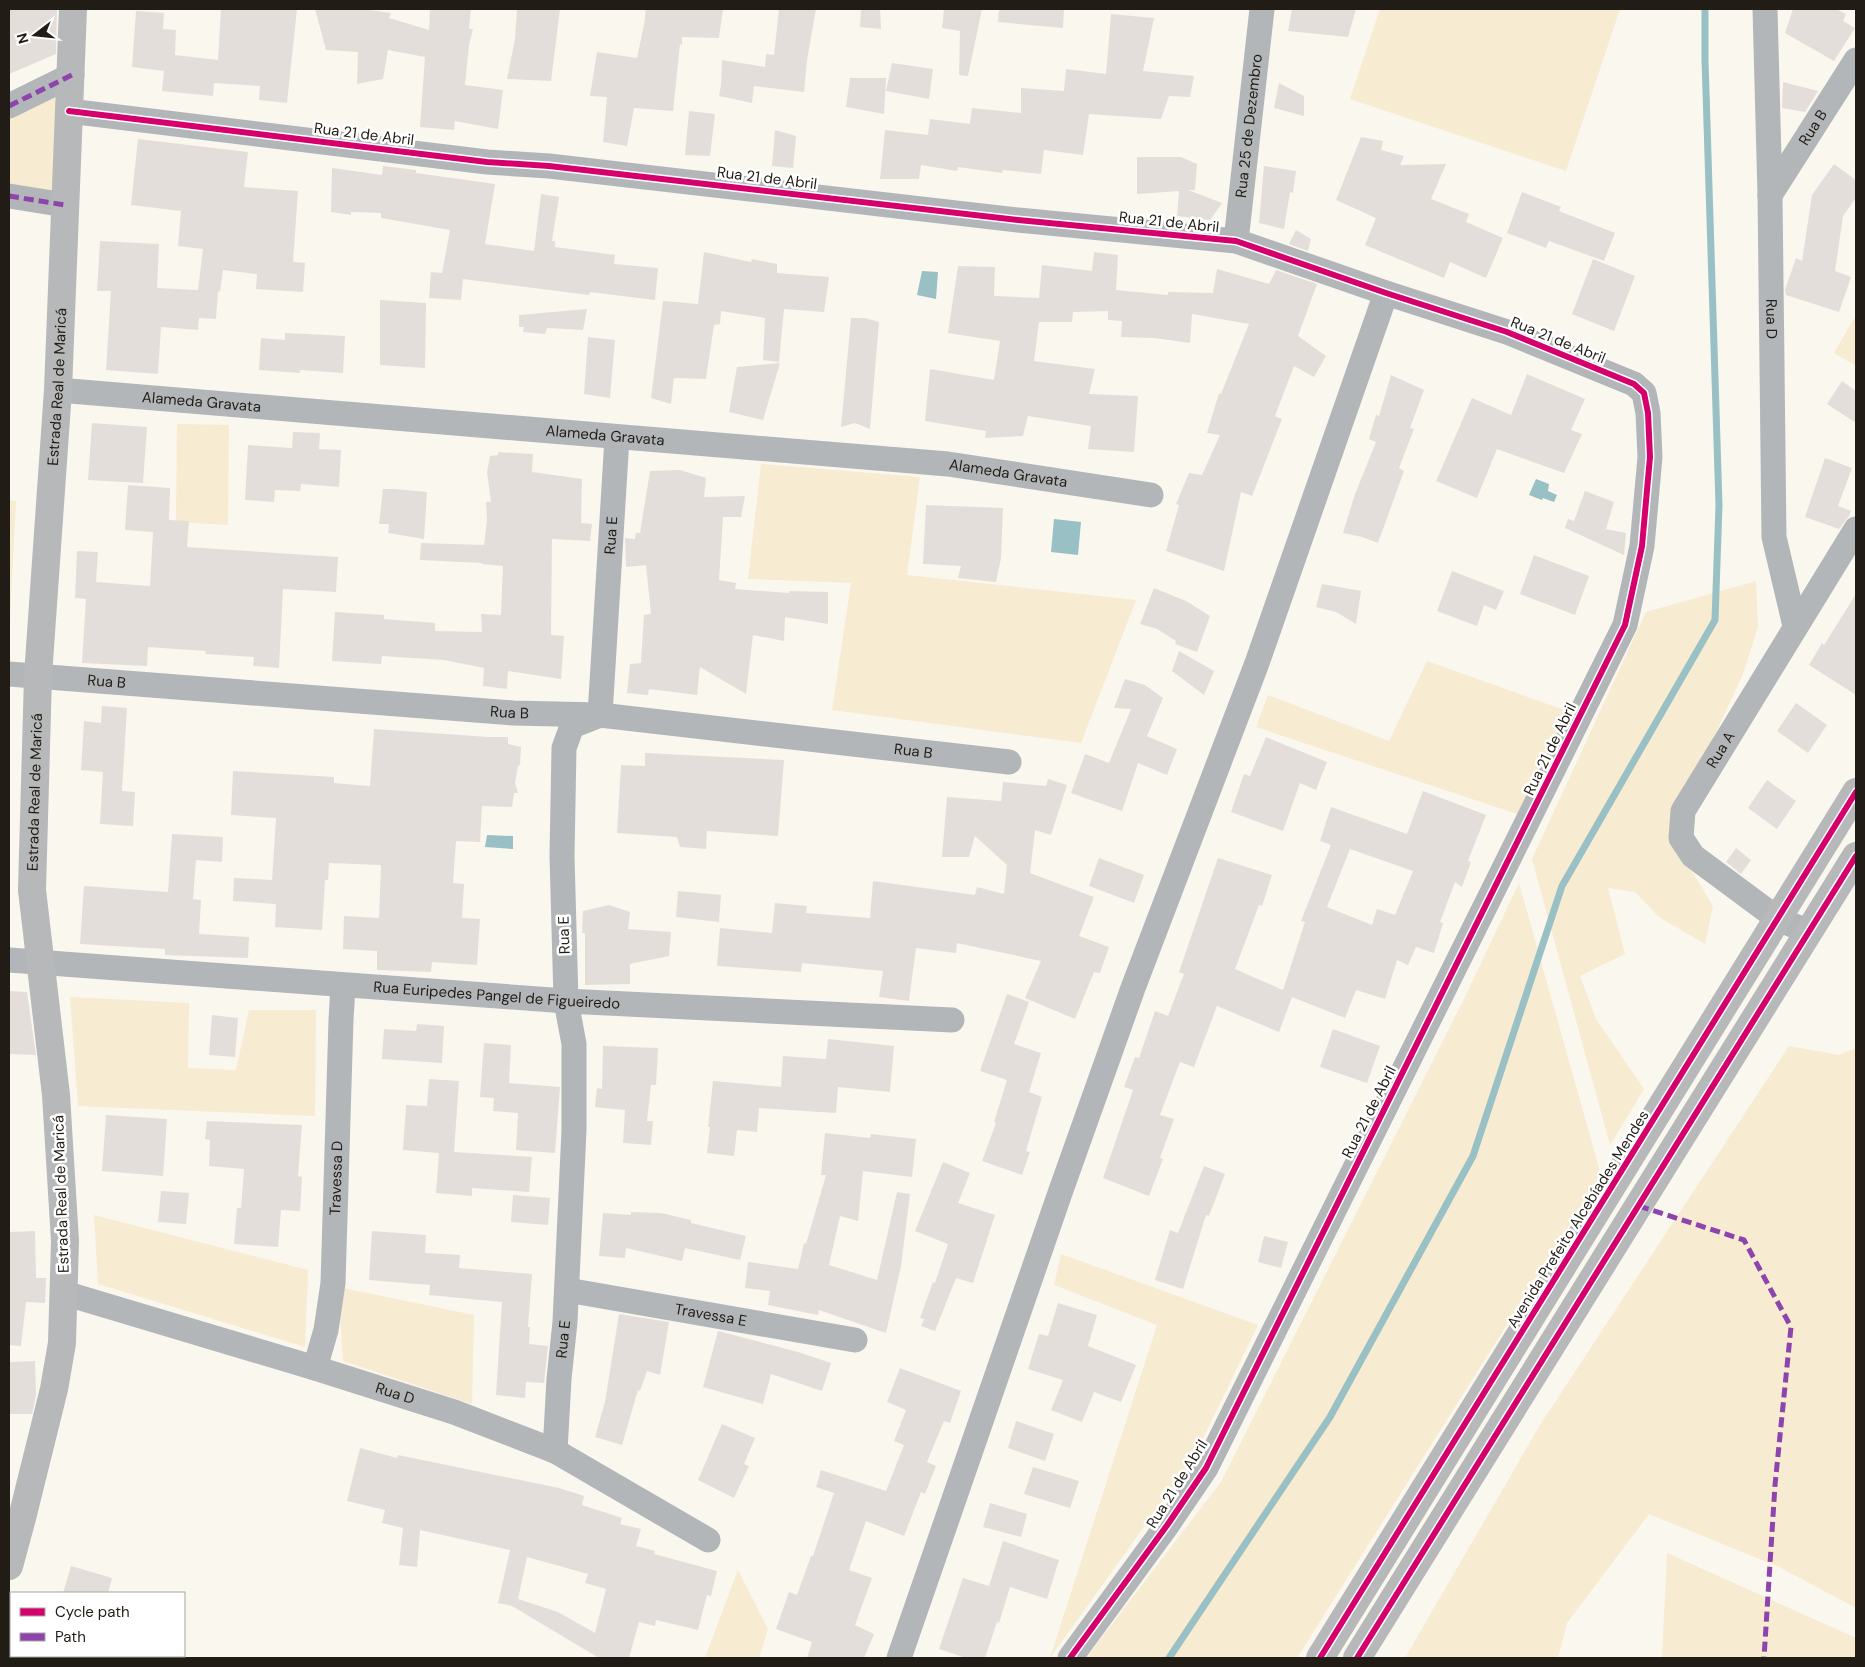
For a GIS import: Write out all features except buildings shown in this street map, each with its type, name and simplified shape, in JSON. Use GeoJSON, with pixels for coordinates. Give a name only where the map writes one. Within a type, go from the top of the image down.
{"type":"FeatureCollection","features":[{"type":"Feature","properties":{"kind":"main road","name":"Estrada Real de Maricá"},"geometry":{"type":"LineString","coordinates":[[9,1566],[54,1389],[62,1343],[65,1241],[56,1096],[32,890],[38,676],[58,390],[72,75],[73,9]]}},
{"type":"Feature","properties":{"kind":"main road","name":"Avenida Prefeito Alcebíades Mendes"},"geometry":{"type":"LineString","coordinates":[[1320,1658],[1856,792]]}},
{"type":"Feature","properties":{"kind":"main road"},"geometry":{"type":"LineString","coordinates":[[1357,1658],[1856,856]]}},
{"type":"Feature","properties":{"kind":"street","name":"Rua 25 de Dezembro"},"geometry":{"type":"LineString","coordinates":[[1236,241],[1262,9]]}},
{"type":"Feature","properties":{"kind":"street","name":"Rua D"},"geometry":{"type":"LineString","coordinates":[[1765,9],[1770,195],[1774,537],[1795,626]]}},
{"type":"Feature","properties":{"kind":"street","name":"Rua B"},"geometry":{"type":"LineString","coordinates":[[1770,195],[1856,60]]}},
{"type":"Feature","properties":{"kind":"street"},"geometry":{"type":"LineString","coordinates":[[9,106],[72,75]]}},
{"type":"Feature","properties":{"kind":"street","name":"Rua 21 de Abril"},"geometry":{"type":"LineString","coordinates":[[69,111],[486,162],[549,166],[1018,220],[1236,241],[1386,293],[1507,332],[1634,384],[1644,394],[1648,413],[1650,457],[1642,546],[1625,625],[1206,1468],[1168,1524],[1070,1658]]}},
{"type":"Feature","properties":{"kind":"street"},"geometry":{"type":"LineString","coordinates":[[9,196],[66,206]]}},
{"type":"Feature","properties":{"kind":"street"},"geometry":{"type":"LineString","coordinates":[[899,1658],[1126,1007],[1257,663],[1386,293]]}},
{"type":"Feature","properties":{"kind":"street","name":"Alameda Gravata"},"geometry":{"type":"LineString","coordinates":[[58,390],[617,438],[948,464],[1151,494]]}},
{"type":"Feature","properties":{"kind":"street","name":"Rua E"},"geometry":{"type":"LineString","coordinates":[[555,1451],[567,1290],[574,1130],[574,1044],[566,1001],[562,856],[564,748],[572,726],[600,715],[617,438]]}},
{"type":"Feature","properties":{"kind":"street","name":"Rua A"},"geometry":{"type":"LineString","coordinates":[[1809,932],[1778,918],[1693,856],[1681,838],[1683,811],[1856,528]]}},
{"type":"Feature","properties":{"kind":"street","name":"Rua B"},"geometry":{"type":"LineString","coordinates":[[9,674],[513,713],[600,715],[1009,762]]}},
{"type":"Feature","properties":{"kind":"street","name":"Rua Euripedes Pangel de Figueiredo"},"geometry":{"type":"LineString","coordinates":[[9,960],[566,1001],[952,1020]]}},
{"type":"Feature","properties":{"kind":"street","name":"Travessa D"},"geometry":{"type":"LineString","coordinates":[[315,1368],[326,1330],[333,1283],[340,1020],[343,986]]}},
{"type":"Feature","properties":{"kind":"street","name":"Travessa E"},"geometry":{"type":"LineString","coordinates":[[567,1290],[855,1340]]}},
{"type":"Feature","properties":{"kind":"street","name":"Rua D"},"geometry":{"type":"LineString","coordinates":[[64,1293],[315,1368],[454,1412],[555,1451],[708,1540]]}},
{"type":"Feature","properties":{"kind":"shaded area"},"geometry":{"type":"Polygon","coordinates":[[[1380,9],[1620,9],[1566,171],[1350,99],[1380,9]]]}},
{"type":"Feature","properties":{"kind":"shaded area"},"geometry":{"type":"Polygon","coordinates":[[[56,94],[57,192],[9,185],[9,116],[56,94]]]}},
{"type":"Feature","properties":{"kind":"shaded area"},"geometry":{"type":"Polygon","coordinates":[[[1856,315],[1856,366],[1834,353],[1856,315]]]}},
{"type":"Feature","properties":{"kind":"shaded area"},"geometry":{"type":"Polygon","coordinates":[[[177,424],[229,425],[228,525],[176,522],[177,424]]]}},
{"type":"Feature","properties":{"kind":"shaded area"},"geometry":{"type":"Polygon","coordinates":[[[761,464],[920,477],[907,575],[1136,600],[1081,743],[832,710],[851,583],[748,579],[761,464]]]}},
{"type":"Feature","properties":{"kind":"shaded area"},"geometry":{"type":"Polygon","coordinates":[[[9,500],[16,501],[9,638],[9,500]]]}},
{"type":"Feature","properties":{"kind":"shaded area"},"geometry":{"type":"Polygon","coordinates":[[[1756,581],[1758,627],[1743,674],[1712,741],[1677,847],[1713,906],[1705,944],[1659,917],[1635,892],[1608,888],[1625,954],[1580,976],[1596,1019],[1644,1089],[1610,1145],[1532,859],[1646,612],[1756,581]]]}},
{"type":"Feature","properties":{"kind":"shaded area"},"geometry":{"type":"Polygon","coordinates":[[[1427,661],[1567,711],[1520,815],[1256,727],[1268,695],[1389,741],[1427,661]]]}},
{"type":"Feature","properties":{"kind":"shaded area"},"geometry":{"type":"Polygon","coordinates":[[[1519,883],[1601,1175],[1297,1658],[1086,1658],[1221,1482],[1464,999],[1519,883]]]}},
{"type":"Feature","properties":{"kind":"shaded area"},"geometry":{"type":"Polygon","coordinates":[[[70,997],[189,1003],[188,1068],[236,1070],[249,1010],[316,1010],[315,1116],[78,1106],[70,997]]]}},
{"type":"Feature","properties":{"kind":"shaded area"},"geometry":{"type":"Polygon","coordinates":[[[1789,1046],[1839,1055],[1856,1048],[1856,1608],[1779,1567],[1649,1514],[1567,1623],[1558,1658],[1405,1658],[1540,1425],[1789,1046]]]}},
{"type":"Feature","properties":{"kind":"shaded area"},"geometry":{"type":"Polygon","coordinates":[[[94,1215],[308,1270],[305,1347],[98,1284],[94,1215]]]}},
{"type":"Feature","properties":{"kind":"shaded area"},"geometry":{"type":"Polygon","coordinates":[[[1061,1254],[1258,1325],[1194,1457],[1050,1658],[1157,1325],[1054,1285],[1061,1254]]]}},
{"type":"Feature","properties":{"kind":"shaded area"},"geometry":{"type":"Polygon","coordinates":[[[338,1287],[474,1315],[472,1404],[343,1361],[338,1287]]]}},
{"type":"Feature","properties":{"kind":"shaded area"},"geometry":{"type":"Polygon","coordinates":[[[1667,1553],[1856,1638],[1856,1658],[1662,1658],[1667,1553]]]}},
{"type":"Feature","properties":{"kind":"shaded area"},"geometry":{"type":"Polygon","coordinates":[[[738,1570],[768,1629],[759,1658],[705,1658],[738,1570]]]}},
{"type":"Feature","properties":{"kind":"water"},"geometry":{"type":"Polygon","coordinates":[[[922,271],[938,272],[936,299],[917,295],[922,271]]]}},
{"type":"Feature","properties":{"kind":"water"},"geometry":{"type":"Polygon","coordinates":[[[1536,479],[1549,484],[1548,491],[1557,495],[1554,502],[1529,495],[1536,479]]]}},
{"type":"Feature","properties":{"kind":"water"},"geometry":{"type":"Polygon","coordinates":[[[1054,519],[1081,522],[1078,555],[1051,552],[1054,519]]]}},
{"type":"Feature","properties":{"kind":"water"},"geometry":{"type":"Polygon","coordinates":[[[487,835],[513,836],[513,849],[485,847],[487,835]]]}},
{"type":"Feature","properties":{"kind":"waterway"},"geometry":{"type":"LineString","coordinates":[[1169,1658],[1330,1417],[1473,1156],[1562,886],[1715,620],[1719,505],[1705,9]]}},
{"type":"Feature","properties":{"kind":"marked path"},"geometry":{"type":"LineString","coordinates":[[9,106],[72,75]]}},
{"type":"Feature","properties":{"kind":"marked path"},"geometry":{"type":"LineString","coordinates":[[9,196],[65,205]]}},
{"type":"Feature","properties":{"kind":"marked path"},"geometry":{"type":"LineString","coordinates":[[1639,1206],[1744,1240],[1791,1327],[1775,1485],[1764,1658]]}},
{"type":"Feature","properties":{"kind":"cycle path"},"geometry":{"type":"LineString","coordinates":[[69,111],[487,162],[549,166],[1018,220],[1236,241],[1386,293],[1507,332],[1634,384],[1644,393],[1648,413],[1650,457],[1642,546],[1625,625],[1206,1468],[1168,1524],[1070,1658]]}},
{"type":"Feature","properties":{"kind":"cycle path"},"geometry":{"type":"LineString","coordinates":[[1320,1658],[1856,792]]}},
{"type":"Feature","properties":{"kind":"cycle path"},"geometry":{"type":"LineString","coordinates":[[1357,1658],[1856,856]]}}]}
